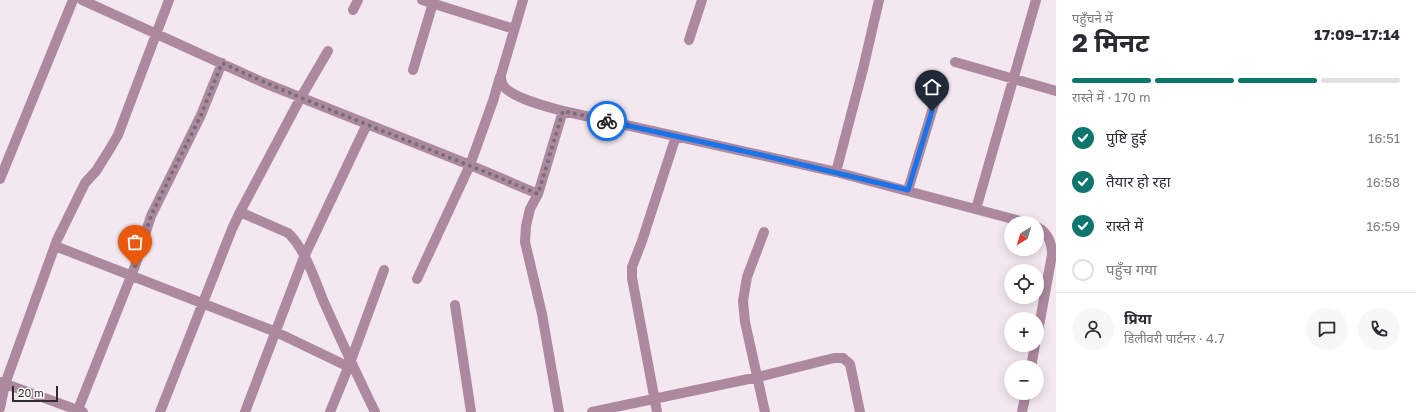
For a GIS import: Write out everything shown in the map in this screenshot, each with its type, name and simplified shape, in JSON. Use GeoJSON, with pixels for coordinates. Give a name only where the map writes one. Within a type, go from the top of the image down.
{"type":"FeatureCollection","features":[{"type":"Feature","properties":{"kind":"street"},"geometry":{"type":"LineString","coordinates":[[0,179],[73,0]]}},
{"type":"Feature","properties":{"kind":"street"},"geometry":{"type":"LineString","coordinates":[[82,0],[301,97],[538,194]]}},
{"type":"Feature","properties":{"kind":"street"},"geometry":{"type":"LineString","coordinates":[[0,408],[3,383],[55,246],[85,182],[96,170],[118,135],[169,0]]}},
{"type":"Feature","properties":{"kind":"street"},"geometry":{"type":"LineString","coordinates":[[353,10],[358,0]]}},
{"type":"Feature","properties":{"kind":"street"},"geometry":{"type":"LineString","coordinates":[[422,0],[514,29]]}},
{"type":"Feature","properties":{"kind":"street"},"geometry":{"type":"LineString","coordinates":[[416,279],[470,165],[493,101],[523,0]]}},
{"type":"Feature","properties":{"kind":"street"},"geometry":{"type":"LineString","coordinates":[[689,40],[702,0]]}},
{"type":"Feature","properties":{"kind":"street"},"geometry":{"type":"LineString","coordinates":[[836,172],[879,0]]}},
{"type":"Feature","properties":{"kind":"street"},"geometry":{"type":"LineString","coordinates":[[976,209],[1036,0]]}},
{"type":"Feature","properties":{"kind":"street"},"geometry":{"type":"LineString","coordinates":[[413,70],[433,4]]}},
{"type":"Feature","properties":{"kind":"street"},"geometry":{"type":"LineString","coordinates":[[160,412],[240,212],[301,97],[328,52]]}},
{"type":"Feature","properties":{"kind":"street"},"geometry":{"type":"LineString","coordinates":[[955,62],[1056,91]]}},
{"type":"Feature","properties":{"kind":"street"},"geometry":{"type":"LineString","coordinates":[[3,383],[79,411],[131,277],[151,216],[201,115],[222,63]]}},
{"type":"Feature","properties":{"kind":"street"},"geometry":{"type":"LineString","coordinates":[[501,75],[503,85],[513,94],[526,100],[563,111],[836,172],[1004,217]]}},
{"type":"Feature","properties":{"kind":"street"},"geometry":{"type":"LineString","coordinates":[[908,190],[936,98]]}},
{"type":"Feature","properties":{"kind":"street"},"geometry":{"type":"LineString","coordinates":[[559,412],[542,314],[525,242],[526,226],[530,209],[538,194],[563,111]]}},
{"type":"Feature","properties":{"kind":"street"},"geometry":{"type":"LineString","coordinates":[[244,412],[304,257],[366,124]]}},
{"type":"Feature","properties":{"kind":"street"},"geometry":{"type":"LineString","coordinates":[[657,412],[632,278],[632,267],[642,241],[676,136]]}},
{"type":"Feature","properties":{"kind":"street"},"geometry":{"type":"LineString","coordinates":[[240,212],[288,233],[299,245],[350,365],[375,412]]}},
{"type":"Feature","properties":{"kind":"street"},"geometry":{"type":"LineString","coordinates":[[764,232],[746,277],[743,301],[745,322],[765,412]]}},
{"type":"Feature","properties":{"kind":"street"},"geometry":{"type":"LineString","coordinates":[[1041,312],[1054,246],[1044,233]]}},
{"type":"Feature","properties":{"kind":"street"},"geometry":{"type":"LineString","coordinates":[[55,246],[131,277],[203,303],[276,332],[350,365]]}},
{"type":"Feature","properties":{"kind":"street"},"geometry":{"type":"LineString","coordinates":[[330,412],[350,365],[384,270]]}},
{"type":"Feature","properties":{"kind":"street"},"geometry":{"type":"LineString","coordinates":[[455,305],[472,412]]}},
{"type":"Feature","properties":{"kind":"street"},"geometry":{"type":"LineString","coordinates":[[592,412],[758,377],[834,358],[843,358],[850,364],[860,412]]}},
{"type":"Feature","properties":{"kind":"street"},"geometry":{"type":"LineString","coordinates":[[1022,412],[1025,400]]}},
{"type":"Feature","properties":{"kind":"way so far"},"geometry":{"type":"LineString","coordinates":[[135,266],[151,216],[201,115],[222,63],[262,82],[470,165],[538,194],[563,111],[607,121]]}},
{"type":"Feature","properties":{"kind":"route"},"geometry":{"type":"LineString","coordinates":[[607,121],[836,172],[908,190],[932,111]]}}]}
